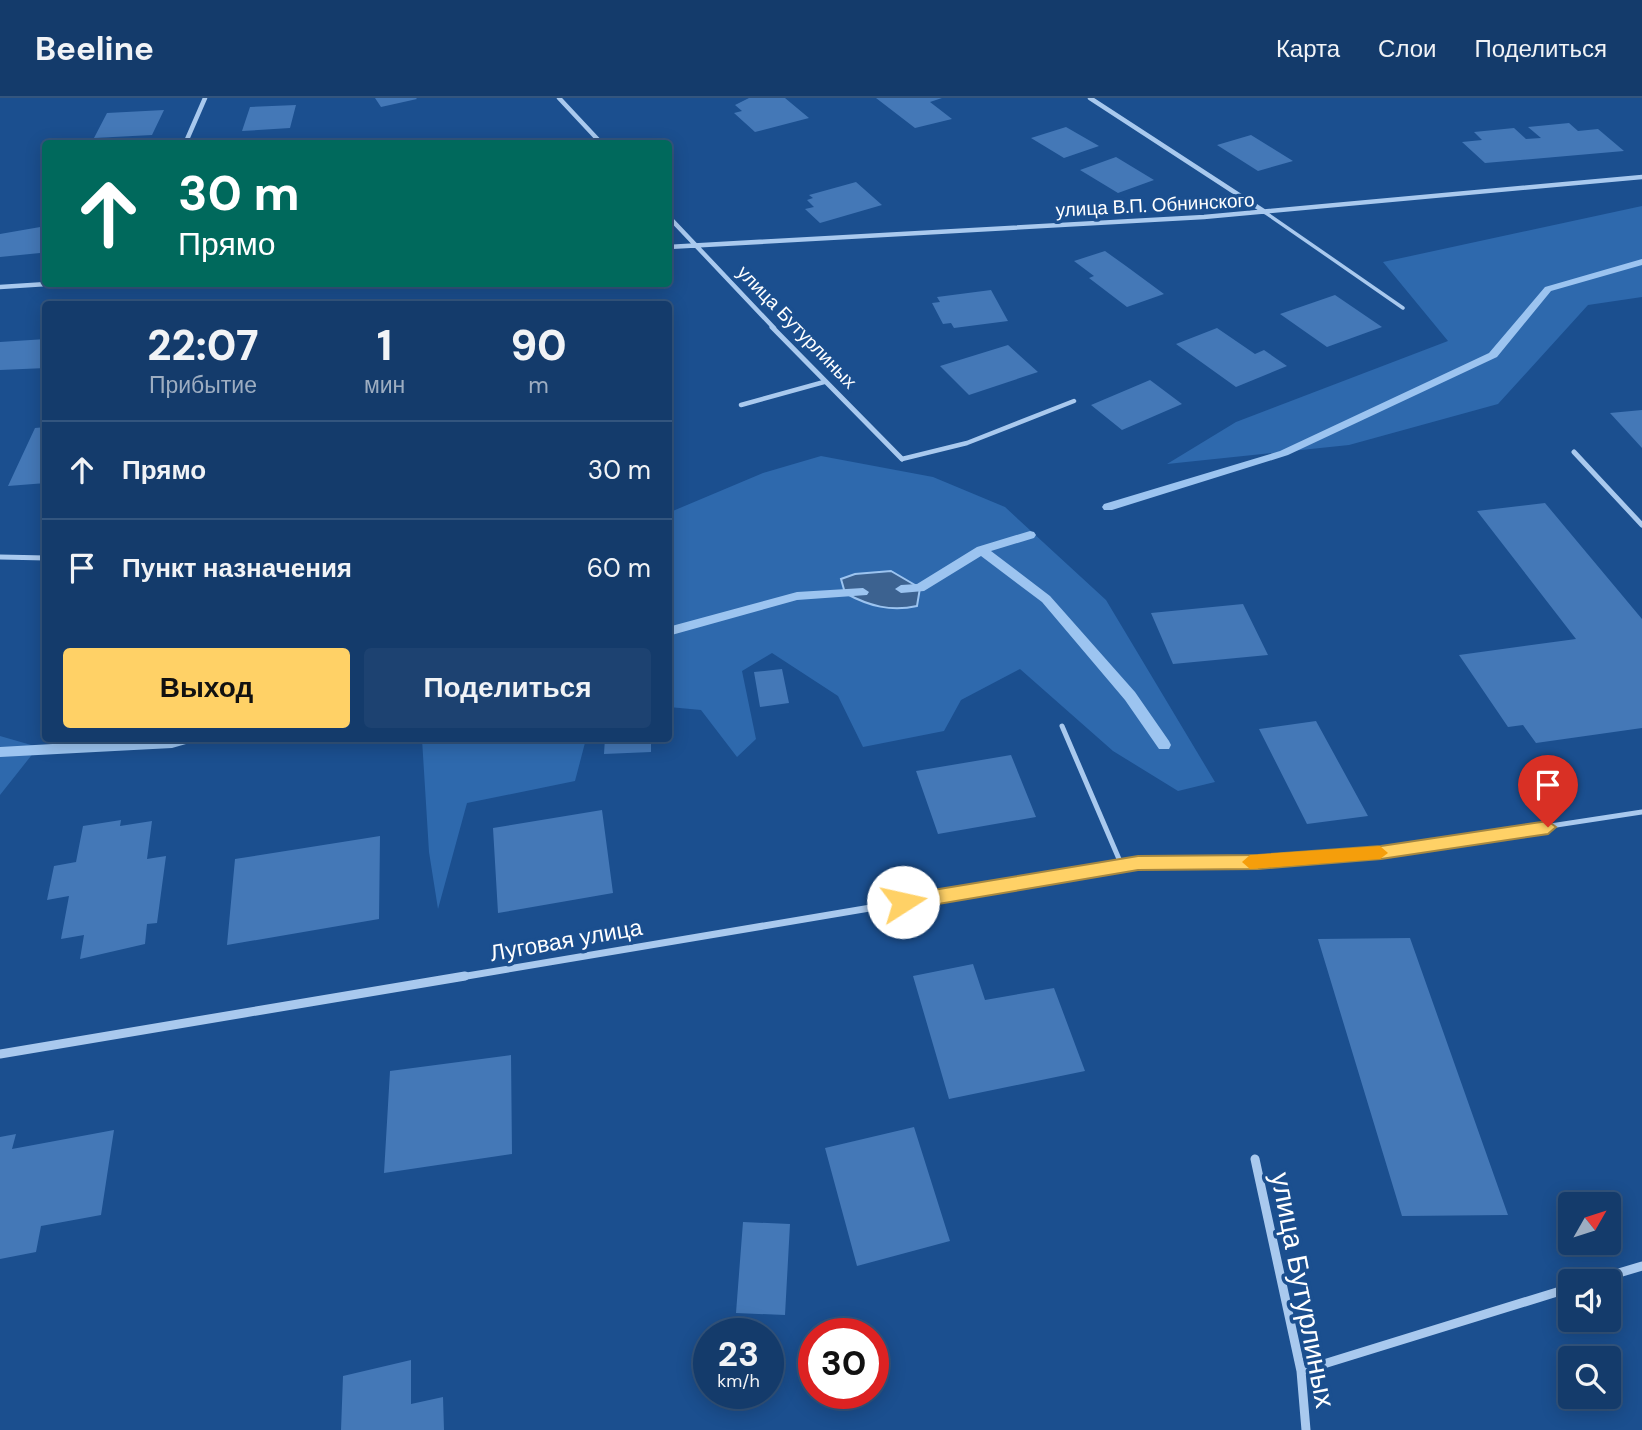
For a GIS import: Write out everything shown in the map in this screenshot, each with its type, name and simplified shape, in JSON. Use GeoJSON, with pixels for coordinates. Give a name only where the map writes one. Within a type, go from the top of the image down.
{"type":"FeatureCollection","features":[{"type":"Feature","properties":{"kind":"street"},"geometry":{"type":"LineString","coordinates":[[187,140],[205,98]]}},
{"type":"Feature","properties":{"kind":"street"},"geometry":{"type":"LineString","coordinates":[[559,98],[598,140]]}},
{"type":"Feature","properties":{"kind":"street"},"geometry":{"type":"LineString","coordinates":[[1090,98],[1266,213]]}},
{"type":"Feature","properties":{"kind":"street","name":"улица В.П. Обнинского"},"geometry":{"type":"LineString","coordinates":[[672,247],[1266,213],[1642,177]]}},
{"type":"Feature","properties":{"kind":"street","name":"улица Бутурлиных"},"geometry":{"type":"LineString","coordinates":[[672,220],[824,382],[902,459]]}},
{"type":"Feature","properties":{"kind":"street"},"geometry":{"type":"LineString","coordinates":[[0,287],[42,284]]}},
{"type":"Feature","properties":{"kind":"street"},"geometry":{"type":"LineString","coordinates":[[1574,452],[1642,525]]}},
{"type":"Feature","properties":{"kind":"street"},"geometry":{"type":"LineString","coordinates":[[0,557],[42,558]]}},
{"type":"Feature","properties":{"kind":"street","name":"Луговая улица"},"geometry":{"type":"LineString","coordinates":[[0,1054],[1138,863]]}},
{"type":"Feature","properties":{"kind":"street","name":"улица Бутурлиных"},"geometry":{"type":"LineString","coordinates":[[1255,1159],[1301,1371],[1306,1430]]}},
{"type":"Feature","properties":{"kind":"street"},"geometry":{"type":"LineString","coordinates":[[1621,1272],[1642,1266]]}},
{"type":"Feature","properties":{"kind":"street"},"geometry":{"type":"LineString","coordinates":[[1301,1371],[1558,1292]]}},
{"type":"Feature","properties":{"kind":"lane"},"geometry":{"type":"LineString","coordinates":[[1266,213],[1403,308]]}},
{"type":"Feature","properties":{"kind":"lane"},"geometry":{"type":"LineString","coordinates":[[741,405],[824,382]]}},
{"type":"Feature","properties":{"kind":"lane"},"geometry":{"type":"LineString","coordinates":[[902,459],[967,443],[1074,401]]}},
{"type":"Feature","properties":{"kind":"lane"},"geometry":{"type":"LineString","coordinates":[[1062,726],[1122,866]]}},
{"type":"Feature","properties":{"kind":"lane"},"geometry":{"type":"LineString","coordinates":[[1138,863],[1258,862],[1381,852],[1642,812]]}},
{"type":"Feature","properties":{"kind":"shaded area"},"geometry":{"type":"Polygon","coordinates":[[[1642,206],[1642,297],[1588,305],[1498,404],[1349,445],[1167,464],[1236,422],[1448,341],[1383,262],[1642,206]]]}},
{"type":"Feature","properties":{"kind":"shaded area"},"geometry":{"type":"Polygon","coordinates":[[[821,456],[933,477],[1005,507],[1106,600],[1215,782],[1178,791],[1113,751],[1020,669],[961,700],[944,731],[863,747],[838,696],[772,653],[742,671],[756,739],[737,757],[701,710],[672,707],[672,511],[763,473],[821,456]]]}},
{"type":"Feature","properties":{"kind":"shaded area"},"geometry":{"type":"Polygon","coordinates":[[[891,571],[920,588],[917,606],[880,607],[845,593],[841,579],[855,574],[891,571]]]}},
{"type":"Feature","properties":{"kind":"shaded area"},"geometry":{"type":"Polygon","coordinates":[[[0,736],[38,747],[0,795],[0,736]]]}},
{"type":"Feature","properties":{"kind":"shaded area"},"geometry":{"type":"Polygon","coordinates":[[[422,742],[585,742],[575,781],[467,803],[438,909],[429,852],[422,742]]]}},
{"type":"Feature","properties":{"kind":"building"},"geometry":{"type":"Polygon","coordinates":[[[375,98],[416,98],[417,99],[381,107],[375,98]]]}},
{"type":"Feature","properties":{"kind":"building"},"geometry":{"type":"Polygon","coordinates":[[[749,98],[785,98],[809,118],[755,132],[734,113],[742,111],[735,105],[749,98]]]}},
{"type":"Feature","properties":{"kind":"building"},"geometry":{"type":"Polygon","coordinates":[[[876,98],[942,98],[930,102],[952,119],[915,128],[876,98]]]}},
{"type":"Feature","properties":{"kind":"building"},"geometry":{"type":"Polygon","coordinates":[[[296,105],[290,128],[242,131],[250,107],[296,105]]]}},
{"type":"Feature","properties":{"kind":"building"},"geometry":{"type":"Polygon","coordinates":[[[164,110],[152,135],[94,138],[107,113],[164,110]]]}},
{"type":"Feature","properties":{"kind":"building"},"geometry":{"type":"Polygon","coordinates":[[[1569,123],[1578,131],[1598,129],[1624,151],[1485,163],[1462,142],[1482,140],[1474,132],[1514,128],[1526,139],[1541,138],[1528,127],[1569,123]]]}},
{"type":"Feature","properties":{"kind":"building"},"geometry":{"type":"Polygon","coordinates":[[[1066,127],[1099,146],[1064,158],[1031,138],[1066,127]]]}},
{"type":"Feature","properties":{"kind":"building"},"geometry":{"type":"Polygon","coordinates":[[[1251,135],[1293,161],[1258,171],[1217,145],[1251,135]]]}},
{"type":"Feature","properties":{"kind":"building"},"geometry":{"type":"Polygon","coordinates":[[[1116,157],[1154,180],[1118,193],[1080,170],[1116,157]]]}},
{"type":"Feature","properties":{"kind":"building"},"geometry":{"type":"Polygon","coordinates":[[[856,182],[882,205],[820,223],[805,209],[814,207],[807,200],[813,198],[809,195],[856,182]]]}},
{"type":"Feature","properties":{"kind":"building"},"geometry":{"type":"Polygon","coordinates":[[[42,227],[40,253],[0,257],[0,234],[42,227]]]}},
{"type":"Feature","properties":{"kind":"building"},"geometry":{"type":"Polygon","coordinates":[[[1105,251],[1164,294],[1127,307],[1089,278],[1094,276],[1074,261],[1105,251]]]}},
{"type":"Feature","properties":{"kind":"building"},"geometry":{"type":"Polygon","coordinates":[[[991,290],[1008,321],[954,328],[951,323],[943,324],[932,303],[940,302],[937,297],[991,290]]]}},
{"type":"Feature","properties":{"kind":"building"},"geometry":{"type":"Polygon","coordinates":[[[1335,295],[1382,327],[1327,347],[1280,314],[1335,295]]]}},
{"type":"Feature","properties":{"kind":"building"},"geometry":{"type":"Polygon","coordinates":[[[1217,328],[1255,354],[1264,350],[1287,366],[1236,387],[1176,344],[1217,328]]]}},
{"type":"Feature","properties":{"kind":"building"},"geometry":{"type":"Polygon","coordinates":[[[42,339],[42,368],[0,370],[0,342],[42,339]]]}},
{"type":"Feature","properties":{"kind":"building"},"geometry":{"type":"Polygon","coordinates":[[[1008,345],[1038,372],[969,395],[940,366],[1008,345]]]}},
{"type":"Feature","properties":{"kind":"building"},"geometry":{"type":"Polygon","coordinates":[[[1150,380],[1182,404],[1122,430],[1091,405],[1150,380]]]}},
{"type":"Feature","properties":{"kind":"building"},"geometry":{"type":"Polygon","coordinates":[[[1642,410],[1642,448],[1610,413],[1642,410]]]}},
{"type":"Feature","properties":{"kind":"building"},"geometry":{"type":"Polygon","coordinates":[[[42,427],[42,483],[8,486],[35,428],[42,427]]]}},
{"type":"Feature","properties":{"kind":"building"},"geometry":{"type":"Polygon","coordinates":[[[1545,503],[1642,619],[1642,728],[1536,743],[1523,725],[1508,727],[1459,655],[1576,639],[1477,511],[1545,503]]]}},
{"type":"Feature","properties":{"kind":"building"},"geometry":{"type":"Polygon","coordinates":[[[1243,604],[1268,655],[1173,664],[1151,613],[1243,604]]]}},
{"type":"Feature","properties":{"kind":"building"},"geometry":{"type":"Polygon","coordinates":[[[782,669],[789,703],[760,707],[754,672],[782,669]]]}},
{"type":"Feature","properties":{"kind":"building"},"geometry":{"type":"Polygon","coordinates":[[[1316,721],[1368,816],[1307,824],[1259,729],[1316,721]]]}},
{"type":"Feature","properties":{"kind":"building"},"geometry":{"type":"Polygon","coordinates":[[[605,742],[651,742],[651,752],[604,754],[605,742]]]}},
{"type":"Feature","properties":{"kind":"building"},"geometry":{"type":"Polygon","coordinates":[[[1011,755],[1036,817],[938,834],[916,771],[1011,755]]]}},
{"type":"Feature","properties":{"kind":"building"},"geometry":{"type":"Polygon","coordinates":[[[602,810],[613,893],[498,913],[493,828],[602,810]]]}},
{"type":"Feature","properties":{"kind":"building"},"geometry":{"type":"Polygon","coordinates":[[[121,820],[120,826],[152,821],[147,859],[166,856],[157,923],[147,924],[145,944],[80,959],[84,935],[61,939],[69,896],[47,900],[54,866],[76,862],[83,826],[121,820]]]}},
{"type":"Feature","properties":{"kind":"building"},"geometry":{"type":"Polygon","coordinates":[[[380,836],[379,919],[227,945],[235,859],[380,836]]]}},
{"type":"Feature","properties":{"kind":"building"},"geometry":{"type":"Polygon","coordinates":[[[1410,938],[1508,1215],[1402,1216],[1318,939],[1410,938]]]}},
{"type":"Feature","properties":{"kind":"building"},"geometry":{"type":"Polygon","coordinates":[[[973,964],[985,1000],[1054,988],[1085,1071],[949,1099],[913,976],[973,964]]]}},
{"type":"Feature","properties":{"kind":"building"},"geometry":{"type":"Polygon","coordinates":[[[511,1055],[512,1154],[384,1173],[390,1071],[511,1055]]]}},
{"type":"Feature","properties":{"kind":"building"},"geometry":{"type":"Polygon","coordinates":[[[914,1127],[950,1241],[857,1266],[825,1148],[914,1127]]]}},
{"type":"Feature","properties":{"kind":"building"},"geometry":{"type":"Polygon","coordinates":[[[114,1130],[101,1215],[41,1226],[36,1252],[0,1259],[0,1137],[16,1134],[12,1149],[114,1130]]]}},
{"type":"Feature","properties":{"kind":"building"},"geometry":{"type":"Polygon","coordinates":[[[743,1222],[790,1224],[785,1315],[736,1313],[743,1222]]]}},
{"type":"Feature","properties":{"kind":"building"},"geometry":{"type":"Polygon","coordinates":[[[411,1360],[411,1404],[443,1397],[444,1430],[341,1430],[343,1376],[411,1360]]]}},
{"type":"Feature","properties":{"kind":"waterway"},"geometry":{"type":"LineString","coordinates":[[1108,507],[1284,453],[1493,355],[1548,289],[1642,262]]}},
{"type":"Feature","properties":{"kind":"waterway"},"geometry":{"type":"LineString","coordinates":[[981,550],[1030,535]]}},
{"type":"Feature","properties":{"kind":"waterway"},"geometry":{"type":"LineString","coordinates":[[901,589],[920,588],[981,550]]}},
{"type":"Feature","properties":{"kind":"waterway"},"geometry":{"type":"LineString","coordinates":[[981,550],[1046,599],[1130,696],[1164,745]]}},
{"type":"Feature","properties":{"kind":"waterway"},"geometry":{"type":"LineString","coordinates":[[672,631],[797,596],[863,592]]}},
{"type":"Feature","properties":{"kind":"waterway"},"geometry":{"type":"LineString","coordinates":[[0,752],[175,742]]}},
{"type":"Feature","properties":{"kind":"slow traffic"},"geometry":{"type":"LineString","coordinates":[[1250,862],[1380,853]]}},
{"type":"Feature","properties":{"kind":"route"},"geometry":{"type":"LineString","coordinates":[[903,902],[1138,863],[1258,862],[1381,852],[1548,827]]}}]}
